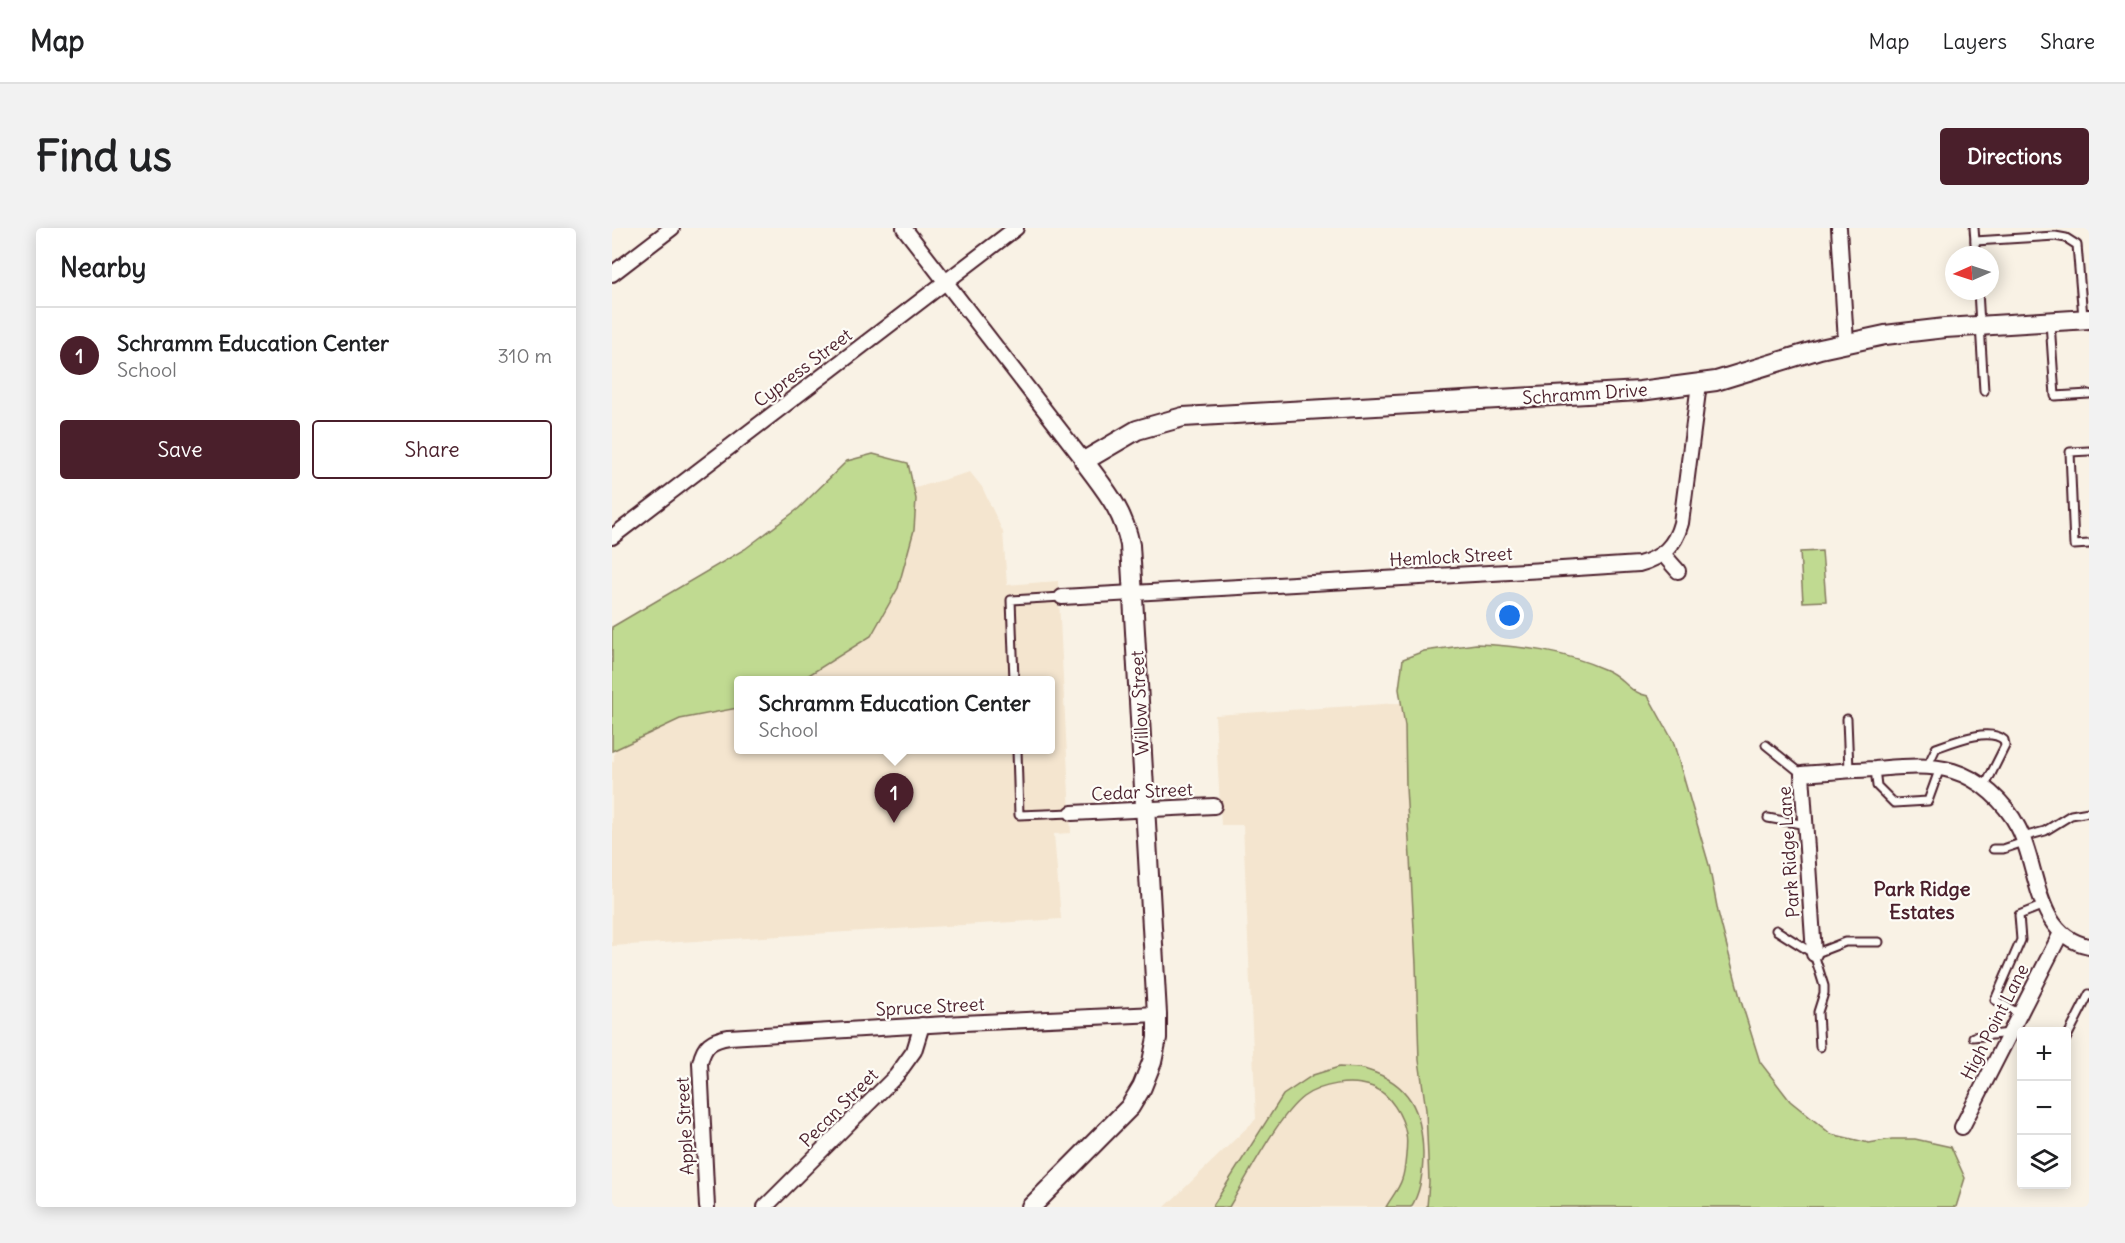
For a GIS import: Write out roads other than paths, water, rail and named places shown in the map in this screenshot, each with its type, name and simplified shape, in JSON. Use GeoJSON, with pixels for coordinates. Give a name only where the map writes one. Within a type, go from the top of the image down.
{"type":"FeatureCollection","features":[{"type":"Feature","properties":{"kind":"street"},"geometry":{"type":"LineString","coordinates":[[612,274],[672,228]]}},
{"type":"Feature","properties":{"kind":"street","name":"Willow Street"},"geometry":{"type":"LineString","coordinates":[[904,228],[1116,504],[1126,526],[1130,545],[1147,809],[1157,1038],[1152,1062],[1142,1087],[1130,1107],[1031,1207]]}},
{"type":"Feature","properties":{"kind":"street","name":"Cypress Street"},"geometry":{"type":"LineString","coordinates":[[612,537],[1016,228]]}},
{"type":"Feature","properties":{"kind":"street"},"geometry":{"type":"LineString","coordinates":[[1839,228],[1846,342]]}},
{"type":"Feature","properties":{"kind":"street","name":"Schramm Drive"},"geometry":{"type":"LineString","coordinates":[[1084,461],[1137,430],[1183,417],[1578,396],[1699,384],[1846,342],[1904,332],[2086,319]]}},
{"type":"Feature","properties":{"kind":"street"},"geometry":{"type":"LineString","coordinates":[[1678,571],[1663,554],[1670,548],[1682,523],[1699,384]]}},
{"type":"Feature","properties":{"kind":"street","name":"Hemlock Street"},"geometry":{"type":"LineString","coordinates":[[1062,597],[1628,565],[1650,561],[1663,554]]}},
{"type":"Feature","properties":{"kind":"street","name":"Park Ridge Lane"},"geometry":{"type":"LineString","coordinates":[[1814,954],[1802,774],[1934,768],[1964,775],[1984,788],[2011,815],[2024,839],[2044,905],[2050,919],[2061,933]]}},
{"type":"Feature","properties":{"kind":"street","name":"Cedar Street"},"geometry":{"type":"LineString","coordinates":[[1072,813],[1214,806]]}},
{"type":"Feature","properties":{"kind":"street"},"geometry":{"type":"LineString","coordinates":[[2061,933],[2068,939],[2089,946]]}},
{"type":"Feature","properties":{"kind":"street","name":"High Point Lane"},"geometry":{"type":"LineString","coordinates":[[1962,1127],[2061,933]]}},
{"type":"Feature","properties":{"kind":"street","name":"Spruce Street"},"geometry":{"type":"LineString","coordinates":[[707,1044],[729,1037],[1157,1014]]}},
{"type":"Feature","properties":{"kind":"street","name":"Pecan Street"},"geometry":{"type":"LineString","coordinates":[[765,1207],[896,1076],[914,1052],[922,1025]]}},
{"type":"Feature","properties":{"kind":"street","name":"Apple Street"},"geometry":{"type":"LineString","coordinates":[[707,1044],[700,1063],[707,1207]]}},
{"type":"Feature","properties":{"kind":"lane"},"geometry":{"type":"LineString","coordinates":[[1974,228],[1975,246]]}},
{"type":"Feature","properties":{"kind":"lane"},"geometry":{"type":"LineString","coordinates":[[1975,241],[2055,236],[2066,238],[2078,245],[2086,319]]}},
{"type":"Feature","properties":{"kind":"lane"},"geometry":{"type":"LineString","coordinates":[[2079,269],[2089,269]]}},
{"type":"Feature","properties":{"kind":"lane"},"geometry":{"type":"LineString","coordinates":[[1979,300],[1984,391]]}},
{"type":"Feature","properties":{"kind":"lane"},"geometry":{"type":"LineString","coordinates":[[2050,322],[2055,396],[2089,394]]}},
{"type":"Feature","properties":{"kind":"lane"},"geometry":{"type":"LineString","coordinates":[[2089,451],[2070,452],[2074,545],[2089,544]]}},
{"type":"Feature","properties":{"kind":"lane"},"geometry":{"type":"LineString","coordinates":[[1014,676],[1011,600],[1062,597]]}},
{"type":"Feature","properties":{"kind":"lane"},"geometry":{"type":"LineString","coordinates":[[1847,720],[1849,771]]}},
{"type":"Feature","properties":{"kind":"lane"},"geometry":{"type":"LineString","coordinates":[[1875,769],[1877,786],[1894,803],[1928,801],[1936,748],[1969,736],[1999,736],[2004,740],[2005,746],[1984,788]]}},
{"type":"Feature","properties":{"kind":"lane"},"geometry":{"type":"LineString","coordinates":[[1766,745],[1802,774]]}},
{"type":"Feature","properties":{"kind":"lane"},"geometry":{"type":"LineString","coordinates":[[1017,754],[1019,815],[1072,813]]}},
{"type":"Feature","properties":{"kind":"lane"},"geometry":{"type":"LineString","coordinates":[[1993,849],[2003,849],[2045,831],[2071,816],[2089,812]]}},
{"type":"Feature","properties":{"kind":"lane"},"geometry":{"type":"LineString","coordinates":[[1768,818],[1806,825]]}},
{"type":"Feature","properties":{"kind":"lane"},"geometry":{"type":"LineString","coordinates":[[2020,1014],[1995,1000],[2021,940],[2019,915],[2044,905]]}},
{"type":"Feature","properties":{"kind":"lane"},"geometry":{"type":"LineString","coordinates":[[1776,930],[1814,954],[1824,986],[1818,1012],[1820,1047]]}},
{"type":"Feature","properties":{"kind":"lane"},"geometry":{"type":"LineString","coordinates":[[1814,954],[1845,942],[1879,942]]}},
{"type":"Feature","properties":{"kind":"lane"},"geometry":{"type":"LineString","coordinates":[[2071,1031],[2089,994]]}},
{"type":"Feature","properties":{"kind":"lane"},"geometry":{"type":"LineString","coordinates":[[1973,1037],[2010,1034]]}},
{"type":"Feature","properties":{"kind":"place","name":"Schramm Education Center"},"geometry":{"type":"Point","coordinates":[894,823]}},
{"type":"Feature","properties":{"kind":"district","name":"Park Ridge Estates"},"geometry":{"type":"Point","coordinates":[1922,900]}}]}
